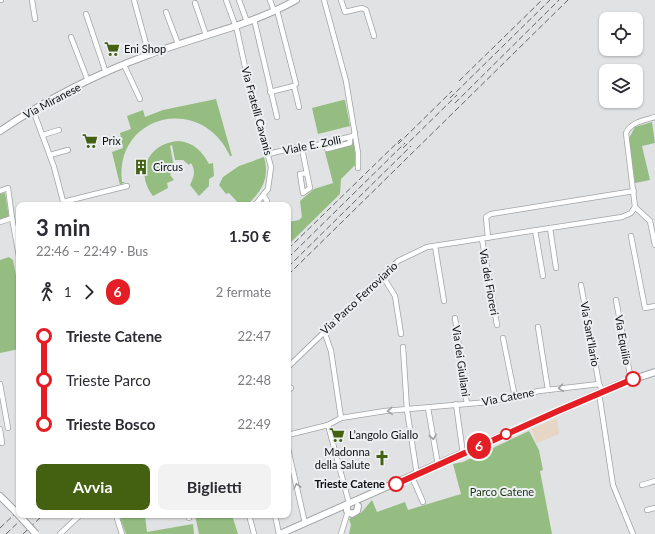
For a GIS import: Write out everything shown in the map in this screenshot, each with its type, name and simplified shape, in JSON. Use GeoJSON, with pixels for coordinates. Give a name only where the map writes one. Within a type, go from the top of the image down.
{"type":"FeatureCollection","features":[{"type":"Feature","properties":{"kind":"street"},"geometry":{"type":"LineString","coordinates":[[32,0],[35,19]]}},
{"type":"Feature","properties":{"kind":"street"},"geometry":{"type":"LineString","coordinates":[[134,0],[149,54]]}},
{"type":"Feature","properties":{"kind":"street","name":"Via Fratelli Cavanis"},"geometry":{"type":"LineString","coordinates":[[226,0],[235,26],[268,154],[271,176],[263,202]]}},
{"type":"Feature","properties":{"kind":"street"},"geometry":{"type":"LineString","coordinates":[[240,0],[247,22]]}},
{"type":"Feature","properties":{"kind":"street"},"geometry":{"type":"LineString","coordinates":[[270,0],[276,10],[296,84]]}},
{"type":"Feature","properties":{"kind":"street","name":"Via Miranese"},"geometry":{"type":"LineString","coordinates":[[0,131],[33,110],[88,81],[124,65],[149,54],[247,22],[296,0]]}},
{"type":"Feature","properties":{"kind":"street"},"geometry":{"type":"LineString","coordinates":[[324,0],[342,62],[359,159],[358,168]]}},
{"type":"Feature","properties":{"kind":"street"},"geometry":{"type":"LineString","coordinates":[[341,0],[345,12],[362,8],[366,10],[374,36]]}},
{"type":"Feature","properties":{"kind":"street"},"geometry":{"type":"LineString","coordinates":[[195,3],[206,35]]}},
{"type":"Feature","properties":{"kind":"street"},"geometry":{"type":"LineString","coordinates":[[166,12],[178,44]]}},
{"type":"Feature","properties":{"kind":"street"},"geometry":{"type":"LineString","coordinates":[[86,14],[106,74]]}},
{"type":"Feature","properties":{"kind":"street"},"geometry":{"type":"LineString","coordinates":[[254,19],[277,117]]}},
{"type":"Feature","properties":{"kind":"street"},"geometry":{"type":"LineString","coordinates":[[71,37],[88,81]]}},
{"type":"Feature","properties":{"kind":"street"},"geometry":{"type":"LineString","coordinates":[[124,65],[140,99]]}},
{"type":"Feature","properties":{"kind":"street"},"geometry":{"type":"LineString","coordinates":[[270,92],[294,86],[300,107]]}},
{"type":"Feature","properties":{"kind":"street"},"geometry":{"type":"LineString","coordinates":[[33,110],[50,156],[63,202]]}},
{"type":"Feature","properties":{"kind":"street"},"geometry":{"type":"LineString","coordinates":[[655,117],[635,124],[628,128],[626,133],[635,207],[650,221],[655,245]]}},
{"type":"Feature","properties":{"kind":"street"},"geometry":{"type":"LineString","coordinates":[[43,135],[59,130]]}},
{"type":"Feature","properties":{"kind":"street","name":"Viale E. Zolli"},"geometry":{"type":"LineString","coordinates":[[268,154],[298,147],[302,149],[354,136],[355,133]]}},
{"type":"Feature","properties":{"kind":"street"},"geometry":{"type":"LineString","coordinates":[[302,149],[307,173]]}},
{"type":"Feature","properties":{"kind":"street"},"geometry":{"type":"LineString","coordinates":[[50,156],[68,150]]}},
{"type":"Feature","properties":{"kind":"street"},"geometry":{"type":"LineString","coordinates":[[67,202],[127,186]]}},
{"type":"Feature","properties":{"kind":"street"},"geometry":{"type":"LineString","coordinates":[[0,191],[8,188],[12,218],[16,228]]}},
{"type":"Feature","properties":{"kind":"street"},"geometry":{"type":"LineString","coordinates":[[488,238],[486,217],[491,214],[634,191]]}},
{"type":"Feature","properties":{"kind":"street","name":"Via Parco Ferroviario"},"geometry":{"type":"LineString","coordinates":[[291,364],[398,260],[428,247],[622,217],[631,213],[635,207]]}},
{"type":"Feature","properties":{"kind":"street"},"geometry":{"type":"LineString","coordinates":[[0,222],[12,218]]}},
{"type":"Feature","properties":{"kind":"street"},"geometry":{"type":"LineString","coordinates":[[550,228],[556,268]]}},
{"type":"Feature","properties":{"kind":"street"},"geometry":{"type":"LineString","coordinates":[[535,230],[543,276]]}},
{"type":"Feature","properties":{"kind":"street"},"geometry":{"type":"LineString","coordinates":[[631,236],[645,308],[655,306]]}},
{"type":"Feature","properties":{"kind":"street","name":"Via dei Fioreri"},"geometry":{"type":"LineString","coordinates":[[482,239],[497,325]]}},
{"type":"Feature","properties":{"kind":"street"},"geometry":{"type":"LineString","coordinates":[[435,246],[444,301]]}},
{"type":"Feature","properties":{"kind":"street"},"geometry":{"type":"LineString","coordinates":[[382,275],[395,296],[401,334]]}},
{"type":"Feature","properties":{"kind":"street","name":"Via Sant'Ilario"},"geometry":{"type":"LineString","coordinates":[[581,285],[599,384]]}},
{"type":"Feature","properties":{"kind":"street","name":"Via Equilio"},"geometry":{"type":"LineString","coordinates":[[616,300],[631,380]]}},
{"type":"Feature","properties":{"kind":"street","name":"Via dei Giuliani"},"geometry":{"type":"LineString","coordinates":[[455,318],[467,404]]}},
{"type":"Feature","properties":{"kind":"street"},"geometry":{"type":"LineString","coordinates":[[538,327],[548,390]]}},
{"type":"Feature","properties":{"kind":"street"},"geometry":{"type":"LineString","coordinates":[[324,331],[331,351],[341,418]]}},
{"type":"Feature","properties":{"kind":"street"},"geometry":{"type":"LineString","coordinates":[[503,338],[514,396]]}},
{"type":"Feature","properties":{"kind":"street"},"geometry":{"type":"LineString","coordinates":[[403,347],[407,410],[414,476],[423,502]]}},
{"type":"Feature","properties":{"kind":"street"},"geometry":{"type":"LineString","coordinates":[[276,518],[280,534],[333,511],[350,509],[373,494],[438,465],[631,380],[655,373]]}},
{"type":"Feature","properties":{"kind":"street"},"geometry":{"type":"LineString","coordinates":[[599,384],[613,485],[633,534]]}},
{"type":"Feature","properties":{"kind":"street","name":"Via Catene"},"geometry":{"type":"LineString","coordinates":[[291,434],[328,425],[341,418],[456,404],[467,404],[548,390],[599,384]]}},
{"type":"Feature","properties":{"kind":"street"},"geometry":{"type":"LineString","coordinates":[[0,386],[8,428]]}},
{"type":"Feature","properties":{"kind":"street"},"geometry":{"type":"LineString","coordinates":[[456,404],[463,454]]}},
{"type":"Feature","properties":{"kind":"street"},"geometry":{"type":"LineString","coordinates":[[428,408],[438,465]]}},
{"type":"Feature","properties":{"kind":"street"},"geometry":{"type":"LineString","coordinates":[[328,425],[350,509],[341,534]]}},
{"type":"Feature","properties":{"kind":"street"},"geometry":{"type":"LineString","coordinates":[[0,433],[2,443]]}},
{"type":"Feature","properties":{"kind":"street"},"geometry":{"type":"LineString","coordinates":[[291,462],[305,523]]}},
{"type":"Feature","properties":{"kind":"street"},"geometry":{"type":"LineString","coordinates":[[642,485],[655,480]]}},
{"type":"Feature","properties":{"kind":"street"},"geometry":{"type":"LineString","coordinates":[[0,496],[16,513]]}},
{"type":"Feature","properties":{"kind":"street"},"geometry":{"type":"LineString","coordinates":[[647,510],[655,508]]}},
{"type":"Feature","properties":{"kind":"street"},"geometry":{"type":"LineString","coordinates":[[21,518],[36,534]]}},
{"type":"Feature","properties":{"kind":"street"},"geometry":{"type":"LineString","coordinates":[[60,534],[77,518]]}},
{"type":"Feature","properties":{"kind":"street"},"geometry":{"type":"LineString","coordinates":[[117,518],[122,534]]}},
{"type":"Feature","properties":{"kind":"street"},"geometry":{"type":"LineString","coordinates":[[250,518],[254,534]]}},
{"type":"Feature","properties":{"kind":"shaded area"},"geometry":{"type":"Polygon","coordinates":[[[557,418],[559,434],[537,443],[531,429],[557,418]]]}},
{"type":"Feature","properties":{"kind":"green space"},"geometry":{"type":"Polygon","coordinates":[[[216,99],[232,156],[230,156],[217,136],[200,124],[181,119],[162,120],[145,128],[131,141],[123,159],[122,182],[125,182],[120,185],[112,152],[123,148],[120,133],[131,129],[127,116],[143,110],[145,117],[163,110],[216,99]]]}},
{"type":"Feature","properties":{"kind":"green space"},"geometry":{"type":"Polygon","coordinates":[[[345,100],[350,126],[318,134],[312,108],[345,100]]]}},
{"type":"Feature","properties":{"kind":"green space"},"geometry":{"type":"Polygon","coordinates":[[[652,122],[655,143],[642,146],[650,180],[635,183],[628,140],[635,127],[652,122]]]}},
{"type":"Feature","properties":{"kind":"green space"},"geometry":{"type":"Polygon","coordinates":[[[354,138],[358,166],[354,166],[341,179],[340,194],[291,242],[291,221],[299,220],[302,217],[300,201],[314,189],[333,183],[325,152],[351,145],[352,139],[354,138]]]}},
{"type":"Feature","properties":{"kind":"green space"},"geometry":{"type":"Polygon","coordinates":[[[178,141],[193,145],[200,151],[209,164],[213,163],[214,176],[209,179],[209,186],[199,196],[190,185],[194,174],[193,166],[191,163],[189,165],[183,160],[175,160],[172,145],[170,146],[174,167],[170,175],[174,180],[167,183],[168,188],[153,196],[147,187],[145,178],[145,169],[148,160],[152,153],[159,147],[178,141]]]}},
{"type":"Feature","properties":{"kind":"green space"},"geometry":{"type":"Polygon","coordinates":[[[264,157],[266,165],[265,178],[261,189],[250,202],[237,202],[229,193],[226,194],[219,185],[223,177],[239,166],[264,157]]]}},
{"type":"Feature","properties":{"kind":"green space"},"geometry":{"type":"Polygon","coordinates":[[[5,193],[9,217],[0,220],[0,194],[5,193]]]}},
{"type":"Feature","properties":{"kind":"green space"},"geometry":{"type":"Polygon","coordinates":[[[9,257],[13,260],[16,276],[16,350],[0,353],[0,260],[9,257]]]}},
{"type":"Feature","properties":{"kind":"green space","name":"Parco Catene"},"geometry":{"type":"Polygon","coordinates":[[[529,431],[539,450],[543,470],[540,471],[552,534],[349,534],[351,525],[349,519],[361,513],[372,500],[377,512],[405,502],[408,510],[461,494],[453,464],[463,462],[529,431]]]}},
{"type":"Feature","properties":{"kind":"green space"},"geometry":{"type":"Polygon","coordinates":[[[120,518],[145,518],[147,532],[193,524],[194,534],[126,534],[120,518]]]}},
{"type":"Feature","properties":{"kind":"green space"},"geometry":{"type":"Polygon","coordinates":[[[196,518],[233,518],[238,534],[199,534],[196,518]]]}},
{"type":"Feature","properties":{"kind":"railway"},"geometry":{"type":"LineString","coordinates":[[459,81],[542,0]]}},
{"type":"Feature","properties":{"kind":"railway"},"geometry":{"type":"LineString","coordinates":[[450,98],[550,0]]}},
{"type":"Feature","properties":{"kind":"railway"},"geometry":{"type":"LineString","coordinates":[[455,103],[559,0]]}},
{"type":"Feature","properties":{"kind":"railway"},"geometry":{"type":"LineString","coordinates":[[291,272],[568,0]]}},
{"type":"Feature","properties":{"kind":"railway"},"geometry":{"type":"LineString","coordinates":[[398,144],[452,91]]}},
{"type":"Feature","properties":{"kind":"railway"},"geometry":{"type":"LineString","coordinates":[[403,148],[457,95]]}},
{"type":"Feature","properties":{"kind":"railway"},"geometry":{"type":"LineString","coordinates":[[291,246],[401,139]]}},
{"type":"Feature","properties":{"kind":"railway"},"geometry":{"type":"LineString","coordinates":[[291,255],[405,143]]}},
{"type":"Feature","properties":{"kind":"railway"},"geometry":{"type":"LineString","coordinates":[[291,264],[411,146]]}},
{"type":"Feature","properties":{"kind":"railway"},"geometry":{"type":"LineString","coordinates":[[0,528],[16,513]]}},
{"type":"Feature","properties":{"kind":"railway"},"geometry":{"type":"LineString","coordinates":[[6,534],[23,518]]}},
{"type":"Feature","properties":{"kind":"railway"},"geometry":{"type":"LineString","coordinates":[[23,534],[40,518]]}},
{"type":"Feature","properties":{"kind":"bus line","name":"6"},"geometry":{"type":"LineString","coordinates":[[396,484],[633,379]]}},
{"type":"Feature","properties":{"kind":"place","name":"Eni Shop"},"geometry":{"type":"Point","coordinates":[112,49]}},
{"type":"Feature","properties":{"kind":"place","name":"Prix"},"geometry":{"type":"Point","coordinates":[90,141]}},
{"type":"Feature","properties":{"kind":"place","name":"Circus"},"geometry":{"type":"Point","coordinates":[141,167]}},
{"type":"Feature","properties":{"kind":"place","name":"L’angolo Giallo"},"geometry":{"type":"Point","coordinates":[337,435]}},
{"type":"Feature","properties":{"kind":"place","name":"Madonna della Salute"},"geometry":{"type":"Point","coordinates":[382,458]}},
{"type":"Feature","properties":{"kind":"place","name":"Trieste Catene"},"geometry":{"type":"Point","coordinates":[396,484]}}]}
